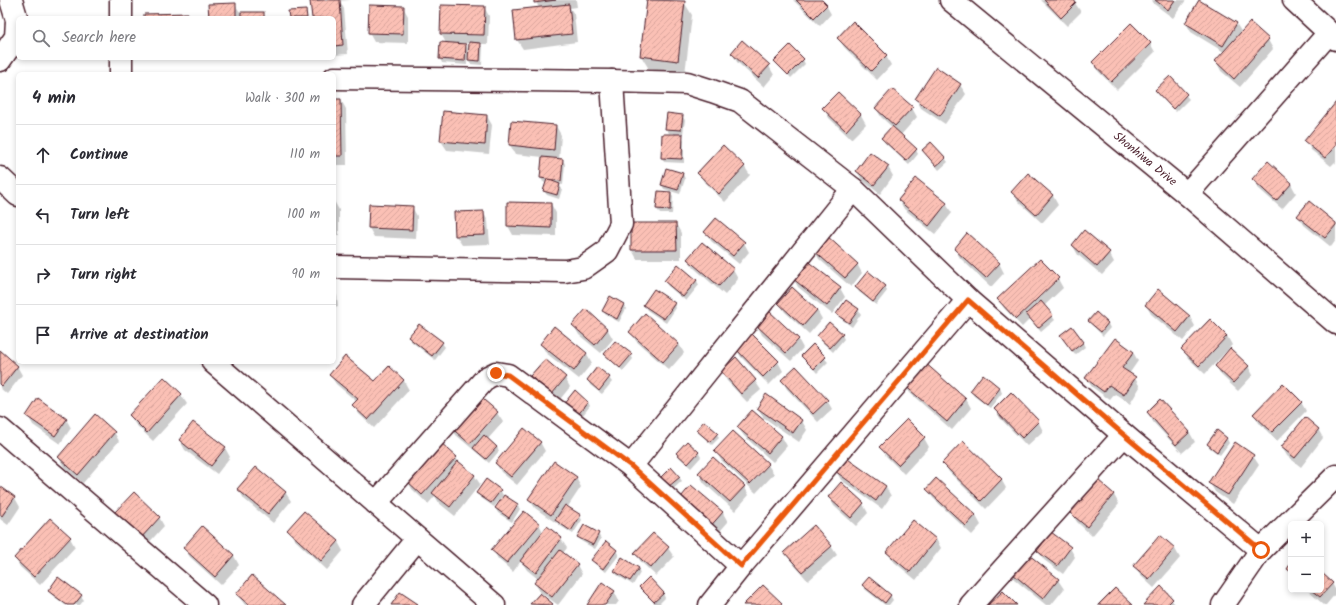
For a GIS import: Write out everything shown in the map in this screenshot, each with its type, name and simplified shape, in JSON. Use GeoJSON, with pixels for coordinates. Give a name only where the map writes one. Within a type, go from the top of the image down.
{"type":"FeatureCollection","features":[{"type":"Feature","properties":{"kind":"street"},"geometry":{"type":"LineString","coordinates":[[11,0],[16,17]]}},
{"type":"Feature","properties":{"kind":"street"},"geometry":{"type":"LineString","coordinates":[[121,0],[121,16]]}},
{"type":"Feature","properties":{"kind":"street","name":"Shonhiwa Drive"},"geometry":{"type":"LineString","coordinates":[[951,0],[1187,194],[1336,323]]}},
{"type":"Feature","properties":{"kind":"street"},"geometry":{"type":"LineString","coordinates":[[1187,194],[1332,36],[1294,0]]}},
{"type":"Feature","properties":{"kind":"street"},"geometry":{"type":"LineString","coordinates":[[0,60],[16,37]]}},
{"type":"Feature","properties":{"kind":"street"},"geometry":{"type":"LineString","coordinates":[[121,60],[121,72]]}},
{"type":"Feature","properties":{"kind":"street"},"geometry":{"type":"LineString","coordinates":[[336,78],[687,83],[740,101],[853,189],[968,300],[1124,435],[1261,550]]}},
{"type":"Feature","properties":{"kind":"street"},"geometry":{"type":"LineString","coordinates":[[336,267],[565,271],[583,268],[607,251],[621,224],[612,81]]}},
{"type":"Feature","properties":{"kind":"street"},"geometry":{"type":"LineString","coordinates":[[0,178],[16,193]]}},
{"type":"Feature","properties":{"kind":"street"},"geometry":{"type":"LineString","coordinates":[[631,466],[853,189]]}},
{"type":"Feature","properties":{"kind":"street"},"geometry":{"type":"LineString","coordinates":[[710,605],[741,566],[968,300]]}},
{"type":"Feature","properties":{"kind":"street"},"geometry":{"type":"LineString","coordinates":[[215,364],[417,540],[494,605]]}},
{"type":"Feature","properties":{"kind":"street"},"geometry":{"type":"LineString","coordinates":[[376,503],[486,378],[496,373],[508,375],[631,466],[741,566]]}},
{"type":"Feature","properties":{"kind":"street"},"geometry":{"type":"LineString","coordinates":[[0,429],[205,605]]}},
{"type":"Feature","properties":{"kind":"street"},"geometry":{"type":"LineString","coordinates":[[971,605],[1124,435]]}},
{"type":"Feature","properties":{"kind":"street"},"geometry":{"type":"LineString","coordinates":[[1223,605],[1261,550],[1336,476]]}},
{"type":"Feature","properties":{"kind":"street"},"geometry":{"type":"LineString","coordinates":[[363,605],[417,540]]}},
{"type":"Feature","properties":{"kind":"building"},"geometry":{"type":"Polygon","coordinates":[[[340,0],[343,45],[336,46],[336,16],[312,16],[310,1],[340,0]]]}},
{"type":"Feature","properties":{"kind":"building"},"geometry":{"type":"Polygon","coordinates":[[[534,0],[556,0],[534,3],[534,0]]]}},
{"type":"Feature","properties":{"kind":"building"},"geometry":{"type":"Polygon","coordinates":[[[647,0],[685,1],[678,61],[640,56],[647,0]]]}},
{"type":"Feature","properties":{"kind":"building"},"geometry":{"type":"Polygon","coordinates":[[[796,0],[822,0],[827,5],[814,18],[796,0]]]}},
{"type":"Feature","properties":{"kind":"building"},"geometry":{"type":"Polygon","coordinates":[[[1044,0],[1074,0],[1076,3],[1061,18],[1044,0]]]}},
{"type":"Feature","properties":{"kind":"building"},"geometry":{"type":"Polygon","coordinates":[[[1155,0],[1175,0],[1168,10],[1155,0]]]}},
{"type":"Feature","properties":{"kind":"building"},"geometry":{"type":"Polygon","coordinates":[[[1199,0],[1237,23],[1223,46],[1185,23],[1199,0]]]}},
{"type":"Feature","properties":{"kind":"building"},"geometry":{"type":"Polygon","coordinates":[[[236,3],[236,16],[209,16],[208,4],[236,3]]]}},
{"type":"Feature","properties":{"kind":"building"},"geometry":{"type":"Polygon","coordinates":[[[569,4],[572,34],[516,40],[513,10],[569,4]]]}},
{"type":"Feature","properties":{"kind":"building"},"geometry":{"type":"Polygon","coordinates":[[[369,5],[404,6],[403,34],[368,33],[369,5]]]}},
{"type":"Feature","properties":{"kind":"building"},"geometry":{"type":"Polygon","coordinates":[[[441,5],[485,6],[484,35],[440,34],[441,5]]]}},
{"type":"Feature","properties":{"kind":"building"},"geometry":{"type":"Polygon","coordinates":[[[306,10],[307,16],[289,16],[288,11],[306,10]]]}},
{"type":"Feature","properties":{"kind":"building"},"geometry":{"type":"Polygon","coordinates":[[[241,12],[264,12],[264,16],[241,16],[241,12]]]}},
{"type":"Feature","properties":{"kind":"building"},"geometry":{"type":"Polygon","coordinates":[[[188,13],[188,16],[144,16],[144,14],[188,13]]]}},
{"type":"Feature","properties":{"kind":"building"},"geometry":{"type":"Polygon","coordinates":[[[853,21],[887,55],[871,71],[837,38],[853,21]]]}},
{"type":"Feature","properties":{"kind":"building"},"geometry":{"type":"Polygon","coordinates":[[[1250,22],[1269,39],[1234,79],[1215,61],[1250,22]]]}},
{"type":"Feature","properties":{"kind":"building"},"geometry":{"type":"Polygon","coordinates":[[[1131,23],[1151,43],[1111,82],[1092,62],[1131,23]]]}},
{"type":"Feature","properties":{"kind":"building"},"geometry":{"type":"Polygon","coordinates":[[[742,40],[770,65],[758,78],[731,53],[742,40]]]}},
{"type":"Feature","properties":{"kind":"building"},"geometry":{"type":"Polygon","coordinates":[[[440,42],[466,44],[465,61],[439,59],[440,42]]]}},
{"type":"Feature","properties":{"kind":"building"},"geometry":{"type":"Polygon","coordinates":[[[469,42],[481,43],[480,61],[468,60],[469,42]]]}},
{"type":"Feature","properties":{"kind":"building"},"geometry":{"type":"Polygon","coordinates":[[[790,45],[804,59],[788,75],[774,61],[790,45]]]}},
{"type":"Feature","properties":{"kind":"building"},"geometry":{"type":"Polygon","coordinates":[[[936,67],[961,84],[940,116],[915,99],[936,67]]]}},
{"type":"Feature","properties":{"kind":"building"},"geometry":{"type":"Polygon","coordinates":[[[1170,76],[1187,94],[1173,109],[1155,90],[1170,76]]]}},
{"type":"Feature","properties":{"kind":"building"},"geometry":{"type":"Polygon","coordinates":[[[892,89],[913,107],[895,126],[875,108],[892,89]]]}},
{"type":"Feature","properties":{"kind":"building"},"geometry":{"type":"Polygon","coordinates":[[[838,92],[861,114],[846,131],[822,108],[838,92]]]}},
{"type":"Feature","properties":{"kind":"building"},"geometry":{"type":"Polygon","coordinates":[[[336,99],[341,99],[342,156],[336,156],[336,99]]]}},
{"type":"Feature","properties":{"kind":"building"},"geometry":{"type":"Polygon","coordinates":[[[1336,102],[1336,145],[1325,158],[1304,141],[1336,102]]]}},
{"type":"Feature","properties":{"kind":"building"},"geometry":{"type":"Polygon","coordinates":[[[443,111],[487,115],[485,145],[440,141],[443,111]]]}},
{"type":"Feature","properties":{"kind":"building"},"geometry":{"type":"Polygon","coordinates":[[[667,113],[683,115],[681,130],[665,129],[667,113]]]}},
{"type":"Feature","properties":{"kind":"building"},"geometry":{"type":"Polygon","coordinates":[[[511,121],[556,125],[554,150],[509,145],[511,121]]]}},
{"type":"Feature","properties":{"kind":"building"},"geometry":{"type":"Polygon","coordinates":[[[892,126],[917,149],[906,161],[881,138],[892,126]]]}},
{"type":"Feature","properties":{"kind":"building"},"geometry":{"type":"Polygon","coordinates":[[[662,134],[683,134],[682,159],[661,158],[662,134]]]}},
{"type":"Feature","properties":{"kind":"building"},"geometry":{"type":"Polygon","coordinates":[[[931,142],[946,158],[936,166],[922,150],[931,142]]]}},
{"type":"Feature","properties":{"kind":"building"},"geometry":{"type":"Polygon","coordinates":[[[723,145],[745,166],[719,194],[697,173],[723,145]]]}},
{"type":"Feature","properties":{"kind":"building"},"geometry":{"type":"Polygon","coordinates":[[[870,152],[889,166],[874,185],[856,171],[870,152]]]}},
{"type":"Feature","properties":{"kind":"building"},"geometry":{"type":"Polygon","coordinates":[[[542,157],[563,159],[561,181],[540,178],[542,157]]]}},
{"type":"Feature","properties":{"kind":"building"},"geometry":{"type":"Polygon","coordinates":[[[1268,161],[1292,183],[1276,201],[1252,179],[1268,161]]]}},
{"type":"Feature","properties":{"kind":"building"},"geometry":{"type":"Polygon","coordinates":[[[666,168],[683,173],[678,190],[661,185],[666,168]]]}},
{"type":"Feature","properties":{"kind":"building"},"geometry":{"type":"Polygon","coordinates":[[[1028,173],[1053,195],[1036,215],[1011,192],[1028,173]]]}},
{"type":"Feature","properties":{"kind":"building"},"geometry":{"type":"Polygon","coordinates":[[[916,178],[947,203],[929,226],[898,200],[916,178]]]}},
{"type":"Feature","properties":{"kind":"building"},"geometry":{"type":"Polygon","coordinates":[[[547,179],[560,184],[557,195],[543,191],[547,179]]]}},
{"type":"Feature","properties":{"kind":"building"},"geometry":{"type":"Polygon","coordinates":[[[658,191],[671,192],[670,210],[656,209],[658,191]]]}},
{"type":"Feature","properties":{"kind":"building"},"geometry":{"type":"Polygon","coordinates":[[[1309,201],[1336,223],[1325,238],[1297,216],[1309,201]]]}},
{"type":"Feature","properties":{"kind":"building"},"geometry":{"type":"Polygon","coordinates":[[[507,202],[551,203],[551,228],[507,226],[507,202]]]}},
{"type":"Feature","properties":{"kind":"building"},"geometry":{"type":"Polygon","coordinates":[[[369,204],[413,206],[412,230],[368,228],[369,204]]]}},
{"type":"Feature","properties":{"kind":"building"},"geometry":{"type":"Polygon","coordinates":[[[484,211],[485,235],[455,236],[454,212],[484,211]]]}},
{"type":"Feature","properties":{"kind":"building"},"geometry":{"type":"Polygon","coordinates":[[[716,218],[745,242],[733,256],[704,232],[716,218]]]}},
{"type":"Feature","properties":{"kind":"building"},"geometry":{"type":"Polygon","coordinates":[[[631,223],[676,223],[677,250],[631,250],[631,223]]]}},
{"type":"Feature","properties":{"kind":"building"},"geometry":{"type":"Polygon","coordinates":[[[1084,230],[1110,252],[1097,267],[1072,245],[1084,230]]]}},
{"type":"Feature","properties":{"kind":"building"},"geometry":{"type":"Polygon","coordinates":[[[967,233],[1000,263],[986,278],[954,249],[967,233]]]}},
{"type":"Feature","properties":{"kind":"building"},"geometry":{"type":"Polygon","coordinates":[[[826,235],[858,264],[845,278],[813,250],[826,235]]]}},
{"type":"Feature","properties":{"kind":"building"},"geometry":{"type":"Polygon","coordinates":[[[702,242],[734,269],[719,286],[687,259],[702,242]]]}},
{"type":"Feature","properties":{"kind":"building"},"geometry":{"type":"Polygon","coordinates":[[[1040,259],[1059,278],[1016,319],[997,299],[1040,259]]]}},
{"type":"Feature","properties":{"kind":"building"},"geometry":{"type":"Polygon","coordinates":[[[806,260],[841,287],[827,306],[792,278],[806,260]]]}},
{"type":"Feature","properties":{"kind":"building"},"geometry":{"type":"Polygon","coordinates":[[[678,264],[697,280],[683,297],[664,281],[678,264]]]}},
{"type":"Feature","properties":{"kind":"building"},"geometry":{"type":"Polygon","coordinates":[[[868,271],[886,286],[873,302],[855,287],[868,271]]]}},
{"type":"Feature","properties":{"kind":"building"},"geometry":{"type":"Polygon","coordinates":[[[792,287],[817,310],[803,326],[778,303],[792,287]]]}},
{"type":"Feature","properties":{"kind":"building"},"geometry":{"type":"Polygon","coordinates":[[[654,289],[675,303],[664,319],[643,305],[654,289]]]}},
{"type":"Feature","properties":{"kind":"building"},"geometry":{"type":"Polygon","coordinates":[[[1158,289],[1190,316],[1177,332],[1145,305],[1158,289]]]}},
{"type":"Feature","properties":{"kind":"building"},"geometry":{"type":"Polygon","coordinates":[[[610,296],[624,304],[617,319],[602,311],[610,296]]]}},
{"type":"Feature","properties":{"kind":"building"},"geometry":{"type":"Polygon","coordinates":[[[846,300],[859,309],[849,323],[836,314],[846,300]]]}},
{"type":"Feature","properties":{"kind":"building"},"geometry":{"type":"Polygon","coordinates":[[[1041,301],[1053,315],[1038,328],[1026,314],[1041,301]]]}},
{"type":"Feature","properties":{"kind":"building"},"geometry":{"type":"Polygon","coordinates":[[[586,309],[608,329],[595,345],[572,325],[586,309]]]}},
{"type":"Feature","properties":{"kind":"building"},"geometry":{"type":"Polygon","coordinates":[[[769,311],[799,339],[786,353],[756,325],[769,311]]]}},
{"type":"Feature","properties":{"kind":"building"},"geometry":{"type":"Polygon","coordinates":[[[1096,312],[1108,323],[1101,332],[1088,321],[1096,312]]]}},
{"type":"Feature","properties":{"kind":"building"},"geometry":{"type":"Polygon","coordinates":[[[645,313],[679,344],[663,362],[629,332],[645,313]]]}},
{"type":"Feature","properties":{"kind":"building"},"geometry":{"type":"Polygon","coordinates":[[[1210,319],[1227,336],[1199,366],[1181,349],[1210,319]]]}},
{"type":"Feature","properties":{"kind":"building"},"geometry":{"type":"Polygon","coordinates":[[[829,322],[843,334],[830,348],[817,336],[829,322]]]}},
{"type":"Feature","properties":{"kind":"building"},"geometry":{"type":"Polygon","coordinates":[[[419,324],[443,342],[432,356],[408,337],[419,324]]]}},
{"type":"Feature","properties":{"kind":"building"},"geometry":{"type":"Polygon","coordinates":[[[554,326],[587,353],[574,371],[540,344],[554,326]]]}},
{"type":"Feature","properties":{"kind":"building"},"geometry":{"type":"Polygon","coordinates":[[[1072,326],[1084,342],[1072,351],[1060,335],[1072,326]]]}},
{"type":"Feature","properties":{"kind":"building"},"geometry":{"type":"Polygon","coordinates":[[[750,332],[779,361],[763,377],[735,348],[750,332]]]}},
{"type":"Feature","properties":{"kind":"building"},"geometry":{"type":"Polygon","coordinates":[[[1115,338],[1134,352],[1122,368],[1136,377],[1124,395],[1109,385],[1104,392],[1085,378],[1115,338]]]}},
{"type":"Feature","properties":{"kind":"building"},"geometry":{"type":"Polygon","coordinates":[[[615,341],[632,354],[620,368],[604,354],[615,341]]]}},
{"type":"Feature","properties":{"kind":"building"},"geometry":{"type":"Polygon","coordinates":[[[813,344],[826,357],[814,369],[801,356],[813,344]]]}},
{"type":"Feature","properties":{"kind":"building"},"geometry":{"type":"Polygon","coordinates":[[[1230,348],[1249,366],[1233,383],[1215,366],[1230,348]]]}},
{"type":"Feature","properties":{"kind":"building"},"geometry":{"type":"Polygon","coordinates":[[[0,350],[18,366],[2,386],[0,384],[0,350]]]}},
{"type":"Feature","properties":{"kind":"building"},"geometry":{"type":"Polygon","coordinates":[[[345,356],[375,381],[389,366],[404,380],[368,420],[352,405],[358,399],[329,375],[345,356]]]}},
{"type":"Feature","properties":{"kind":"building"},"geometry":{"type":"Polygon","coordinates":[[[736,357],[756,380],[741,394],[721,371],[736,357]]]}},
{"type":"Feature","properties":{"kind":"building"},"geometry":{"type":"Polygon","coordinates":[[[545,359],[566,377],[552,394],[530,376],[545,359]]]}},
{"type":"Feature","properties":{"kind":"building"},"geometry":{"type":"Polygon","coordinates":[[[923,361],[966,399],[947,422],[903,384],[923,361]]]}},
{"type":"Feature","properties":{"kind":"building"},"geometry":{"type":"Polygon","coordinates":[[[796,366],[828,400],[813,414],[781,380],[796,366]]]}},
{"type":"Feature","properties":{"kind":"building"},"geometry":{"type":"Polygon","coordinates":[[[597,367],[610,377],[599,391],[587,380],[597,367]]]}},
{"type":"Feature","properties":{"kind":"building"},"geometry":{"type":"Polygon","coordinates":[[[983,374],[1000,388],[987,405],[970,391],[983,374]]]}},
{"type":"Feature","properties":{"kind":"building"},"geometry":{"type":"Polygon","coordinates":[[[164,377],[182,394],[147,433],[129,415],[164,377]]]}},
{"type":"Feature","properties":{"kind":"building"},"geometry":{"type":"Polygon","coordinates":[[[1283,383],[1302,402],[1272,432],[1253,414],[1283,383]]]}},
{"type":"Feature","properties":{"kind":"building"},"geometry":{"type":"Polygon","coordinates":[[[575,390],[588,402],[577,416],[563,405],[575,390]]]}},
{"type":"Feature","properties":{"kind":"building"},"geometry":{"type":"Polygon","coordinates":[[[1011,392],[1039,421],[1022,438],[994,409],[1011,392]]]}},
{"type":"Feature","properties":{"kind":"building"},"geometry":{"type":"Polygon","coordinates":[[[477,394],[498,412],[470,444],[449,426],[477,394]]]}},
{"type":"Feature","properties":{"kind":"building"},"geometry":{"type":"Polygon","coordinates":[[[766,394],[802,420],[793,433],[757,408],[766,394]]]}},
{"type":"Feature","properties":{"kind":"building"},"geometry":{"type":"Polygon","coordinates":[[[38,398],[67,419],[55,436],[26,416],[38,398]]]}},
{"type":"Feature","properties":{"kind":"building"},"geometry":{"type":"Polygon","coordinates":[[[1160,399],[1190,432],[1176,445],[1147,412],[1160,399]]]}},
{"type":"Feature","properties":{"kind":"building"},"geometry":{"type":"Polygon","coordinates":[[[752,410],[782,436],[768,453],[737,427],[752,410]]]}},
{"type":"Feature","properties":{"kind":"building"},"geometry":{"type":"Polygon","coordinates":[[[95,414],[115,432],[78,475],[58,457],[95,414]]]}},
{"type":"Feature","properties":{"kind":"building"},"geometry":{"type":"Polygon","coordinates":[[[1305,417],[1319,429],[1295,458],[1281,447],[1305,417]]]}},
{"type":"Feature","properties":{"kind":"building"},"geometry":{"type":"Polygon","coordinates":[[[907,419],[925,437],[898,465],[879,447],[907,419]]]}},
{"type":"Feature","properties":{"kind":"building"},"geometry":{"type":"Polygon","coordinates":[[[704,421],[718,433],[710,442],[696,430],[704,421]]]}},
{"type":"Feature","properties":{"kind":"building"},"geometry":{"type":"Polygon","coordinates":[[[193,422],[226,447],[211,466],[179,440],[193,422]]]}},
{"type":"Feature","properties":{"kind":"building"},"geometry":{"type":"Polygon","coordinates":[[[524,428],[541,442],[511,477],[495,463],[524,428]]]}},
{"type":"Feature","properties":{"kind":"building"},"geometry":{"type":"Polygon","coordinates":[[[1217,430],[1227,438],[1217,452],[1207,444],[1217,430]]]}},
{"type":"Feature","properties":{"kind":"building"},"geometry":{"type":"Polygon","coordinates":[[[733,431],[769,464],[750,484],[714,451],[733,431]]]}},
{"type":"Feature","properties":{"kind":"building"},"geometry":{"type":"Polygon","coordinates":[[[484,435],[497,447],[486,459],[473,448],[484,435]]]}},
{"type":"Feature","properties":{"kind":"building"},"geometry":{"type":"Polygon","coordinates":[[[687,441],[699,452],[688,464],[676,453],[687,441]]]}},
{"type":"Feature","properties":{"kind":"building"},"geometry":{"type":"Polygon","coordinates":[[[963,441],[1002,479],[981,501],[942,463],[963,441]]]}},
{"type":"Feature","properties":{"kind":"building"},"geometry":{"type":"Polygon","coordinates":[[[440,442],[457,457],[422,495],[406,480],[440,442]]]}},
{"type":"Feature","properties":{"kind":"building"},"geometry":{"type":"Polygon","coordinates":[[[1235,442],[1254,455],[1228,495],[1208,483],[1235,442]]]}},
{"type":"Feature","properties":{"kind":"building"},"geometry":{"type":"Polygon","coordinates":[[[713,457],[745,486],[730,502],[698,473],[713,457]]]}},
{"type":"Feature","properties":{"kind":"building"},"geometry":{"type":"Polygon","coordinates":[[[845,457],[886,486],[876,501],[835,471],[845,457]]]}},
{"type":"Feature","properties":{"kind":"building"},"geometry":{"type":"Polygon","coordinates":[[[458,461],[475,475],[450,507],[432,493],[458,461]]]}},
{"type":"Feature","properties":{"kind":"building"},"geometry":{"type":"Polygon","coordinates":[[[554,461],[577,477],[551,515],[528,499],[554,461]]]}},
{"type":"Feature","properties":{"kind":"building"},"geometry":{"type":"Polygon","coordinates":[[[256,467],[286,492],[268,514],[237,489],[256,467]]]}},
{"type":"Feature","properties":{"kind":"building"},"geometry":{"type":"Polygon","coordinates":[[[671,467],[680,477],[668,487],[660,478],[671,467]]]}},
{"type":"Feature","properties":{"kind":"building"},"geometry":{"type":"Polygon","coordinates":[[[936,478],[976,515],[966,526],[926,489],[936,478]]]}},
{"type":"Feature","properties":{"kind":"building"},"geometry":{"type":"Polygon","coordinates":[[[486,479],[501,490],[491,503],[476,493],[486,479]]]}},
{"type":"Feature","properties":{"kind":"building"},"geometry":{"type":"Polygon","coordinates":[[[1098,480],[1114,494],[1087,527],[1070,513],[1098,480]]]}},
{"type":"Feature","properties":{"kind":"building"},"geometry":{"type":"Polygon","coordinates":[[[841,482],[864,503],[851,518],[828,497],[841,482]]]}},
{"type":"Feature","properties":{"kind":"building"},"geometry":{"type":"Polygon","coordinates":[[[691,485],[723,512],[708,529],[677,502],[691,485]]]}},
{"type":"Feature","properties":{"kind":"building"},"geometry":{"type":"Polygon","coordinates":[[[0,486],[15,497],[2,516],[0,515],[0,486]]]}},
{"type":"Feature","properties":{"kind":"building"},"geometry":{"type":"Polygon","coordinates":[[[134,492],[160,517],[141,538],[114,513],[134,492]]]}},
{"type":"Feature","properties":{"kind":"building"},"geometry":{"type":"Polygon","coordinates":[[[504,495],[518,504],[509,518],[495,508],[504,495]]]}},
{"type":"Feature","properties":{"kind":"building"},"geometry":{"type":"Polygon","coordinates":[[[565,505],[581,515],[571,531],[555,520],[565,505]]]}},
{"type":"Feature","properties":{"kind":"building"},"geometry":{"type":"Polygon","coordinates":[[[304,511],[339,541],[321,561],[287,530],[304,511]]]}},
{"type":"Feature","properties":{"kind":"building"},"geometry":{"type":"Polygon","coordinates":[[[524,511],[540,524],[507,563],[491,550],[524,511]]]}},
{"type":"Feature","properties":{"kind":"building"},"geometry":{"type":"Polygon","coordinates":[[[50,518],[71,537],[34,577],[14,558],[50,518]]]}},
{"type":"Feature","properties":{"kind":"building"},"geometry":{"type":"Polygon","coordinates":[[[913,520],[936,539],[910,572],[886,552],[913,520]]]}},
{"type":"Feature","properties":{"kind":"building"},"geometry":{"type":"Polygon","coordinates":[[[584,525],[599,533],[593,545],[577,537],[584,525]]]}},
{"type":"Feature","properties":{"kind":"building"},"geometry":{"type":"Polygon","coordinates":[[[814,525],[832,546],[802,572],[784,552],[814,525]]]}},
{"type":"Feature","properties":{"kind":"building"},"geometry":{"type":"Polygon","coordinates":[[[202,526],[234,555],[215,577],[183,548],[202,526]]]}},
{"type":"Feature","properties":{"kind":"building"},"geometry":{"type":"Polygon","coordinates":[[[547,526],[562,538],[536,573],[520,561],[547,526]]]}},
{"type":"Feature","properties":{"kind":"building"},"geometry":{"type":"Polygon","coordinates":[[[1051,532],[1071,547],[1057,566],[1037,551],[1051,532]]]}},
{"type":"Feature","properties":{"kind":"building"},"geometry":{"type":"Polygon","coordinates":[[[653,533],[669,547],[651,568],[634,553],[653,533]]]}},
{"type":"Feature","properties":{"kind":"building"},"geometry":{"type":"Polygon","coordinates":[[[1160,535],[1175,548],[1149,579],[1133,566],[1160,535]]]}},
{"type":"Feature","properties":{"kind":"building"},"geometry":{"type":"Polygon","coordinates":[[[606,541],[617,550],[603,569],[591,560],[606,541]]]}},
{"type":"Feature","properties":{"kind":"building"},"geometry":{"type":"Polygon","coordinates":[[[560,550],[578,564],[552,597],[534,583],[560,550]]]}},
{"type":"Feature","properties":{"kind":"building"},"geometry":{"type":"Polygon","coordinates":[[[1023,550],[1059,579],[1043,599],[1007,569],[1023,550]]]}},
{"type":"Feature","properties":{"kind":"building"},"geometry":{"type":"Polygon","coordinates":[[[622,557],[639,568],[630,581],[614,571],[622,557]]]}},
{"type":"Feature","properties":{"kind":"building"},"geometry":{"type":"Polygon","coordinates":[[[252,575],[286,605],[249,605],[236,594],[252,575]]]}},
{"type":"Feature","properties":{"kind":"building"},"geometry":{"type":"Polygon","coordinates":[[[1324,575],[1333,583],[1324,593],[1324,575]]]}},
{"type":"Feature","properties":{"kind":"building"},"geometry":{"type":"Polygon","coordinates":[[[58,577],[82,595],[74,605],[67,605],[48,591],[58,577]]]}},
{"type":"Feature","properties":{"kind":"building"},"geometry":{"type":"Polygon","coordinates":[[[649,577],[664,593],[654,602],[639,587],[649,577]]]}},
{"type":"Feature","properties":{"kind":"building"},"geometry":{"type":"Polygon","coordinates":[[[869,577],[891,595],[885,603],[862,585],[869,577]]]}},
{"type":"Feature","properties":{"kind":"building"},"geometry":{"type":"Polygon","coordinates":[[[602,582],[615,591],[605,605],[587,605],[602,582]]]}},
{"type":"Feature","properties":{"kind":"building"},"geometry":{"type":"Polygon","coordinates":[[[763,585],[782,603],[780,605],[743,605],[763,585]]]}},
{"type":"Feature","properties":{"kind":"building"},"geometry":{"type":"Polygon","coordinates":[[[1161,586],[1173,599],[1167,605],[1143,605],[1161,586]]]}},
{"type":"Feature","properties":{"kind":"building"},"geometry":{"type":"Polygon","coordinates":[[[1115,588],[1133,605],[1098,605],[1115,588]]]}},
{"type":"Feature","properties":{"kind":"building"},"geometry":{"type":"Polygon","coordinates":[[[1003,591],[1017,605],[988,605],[1003,591]]]}},
{"type":"Feature","properties":{"kind":"building"},"geometry":{"type":"Polygon","coordinates":[[[400,592],[418,604],[391,605],[400,592]]]}},
{"type":"Feature","properties":{"kind":"building"},"geometry":{"type":"Polygon","coordinates":[[[540,593],[553,604],[530,604],[540,593]]]}},
{"type":"Feature","properties":{"kind":"building"},"geometry":{"type":"Polygon","coordinates":[[[1315,593],[1324,593],[1320,597],[1315,593]]]}},
{"type":"Feature","properties":{"kind":"route"},"geometry":{"type":"LineString","coordinates":[[496,373],[508,375],[631,466],[741,566],[968,300],[1124,435],[1261,550]]}}]}
